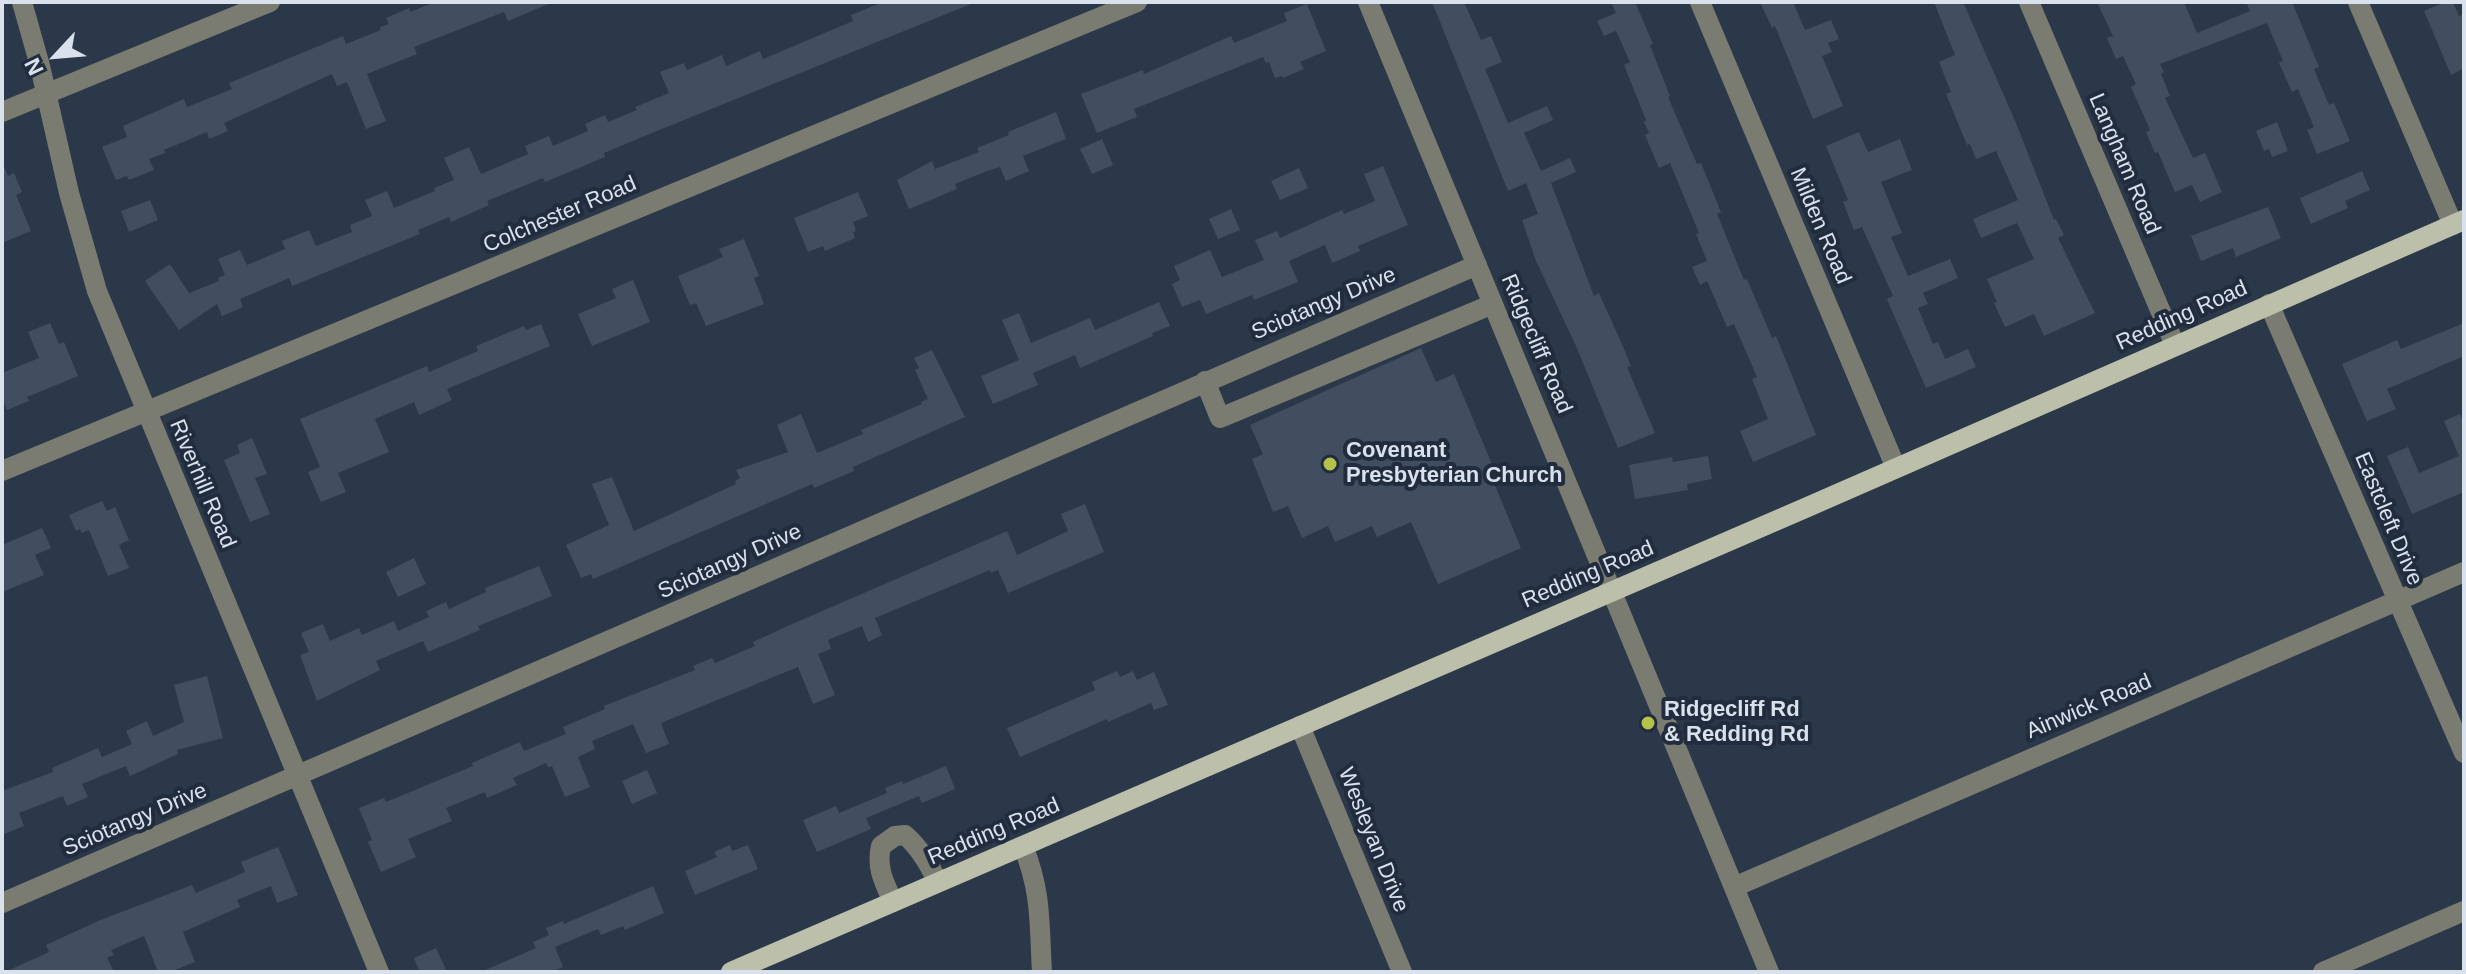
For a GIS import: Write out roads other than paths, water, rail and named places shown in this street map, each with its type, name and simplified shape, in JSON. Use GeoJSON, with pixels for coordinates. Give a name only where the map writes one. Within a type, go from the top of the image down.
{"type":"FeatureCollection","features":[{"type":"Feature","properties":{"kind":"main road","name":"Redding Road"},"geometry":{"type":"LineString","coordinates":[[731,972],[2458,222]]}},
{"type":"Feature","properties":{"kind":"street","name":"Riverhill Road"},"geometry":{"type":"LineString","coordinates":[[22,2],[47,93],[69,193],[97,291],[379,972]]}},
{"type":"Feature","properties":{"kind":"street"},"geometry":{"type":"LineString","coordinates":[[2,112],[270,2]]}},
{"type":"Feature","properties":{"kind":"street","name":"Colchester Road"},"geometry":{"type":"LineString","coordinates":[[2,471],[1137,2]]}},
{"type":"Feature","properties":{"kind":"street","name":"Ridgecliff Road"},"geometry":{"type":"LineString","coordinates":[[1368,2],[1769,972]]}},
{"type":"Feature","properties":{"kind":"street","name":"Milden Road"},"geometry":{"type":"LineString","coordinates":[[1700,2],[1896,468]]}},
{"type":"Feature","properties":{"kind":"street","name":"Langham Road"},"geometry":{"type":"LineString","coordinates":[[2029,2],[2175,345]]}},
{"type":"Feature","properties":{"kind":"street"},"geometry":{"type":"LineString","coordinates":[[2358,2],[2458,222]]}},
{"type":"Feature","properties":{"kind":"street","name":"Sciotangy Drive"},"geometry":{"type":"LineString","coordinates":[[2,903],[1477,265]]}},
{"type":"Feature","properties":{"kind":"street"},"geometry":{"type":"LineString","coordinates":[[1205,381],[1220,418],[1493,304]]}},
{"type":"Feature","properties":{"kind":"street","name":"Eastcleft Drive"},"geometry":{"type":"LineString","coordinates":[[2269,304],[2464,753]]}},
{"type":"Feature","properties":{"kind":"street","name":"Ainwick Road"},"geometry":{"type":"LineString","coordinates":[[1734,887],[2464,572]]}},
{"type":"Feature","properties":{"kind":"street","name":"Wesleyan Drive"},"geometry":{"type":"LineString","coordinates":[[1300,726],[1402,972]]}},
{"type":"Feature","properties":{"kind":"street"},"geometry":{"type":"LineString","coordinates":[[893,902],[877,861],[881,846],[895,836],[905,835],[913,842],[938,882]]}},
{"type":"Feature","properties":{"kind":"street"},"geometry":{"type":"LineString","coordinates":[[1023,846],[1036,883],[1041,915],[1042,972]]}},
{"type":"Feature","properties":{"kind":"street"},"geometry":{"type":"LineString","coordinates":[[2323,972],[2464,911]]}},
{"type":"Feature","properties":{"kind":"place","name":"Covenant Presbyterian Church"},"geometry":{"type":"Point","coordinates":[1330,464]}},
{"type":"Feature","properties":{"kind":"place","name":"Ridgecliff Rd & Redding Rd"},"geometry":{"type":"Point","coordinates":[1648,723]}}]}
